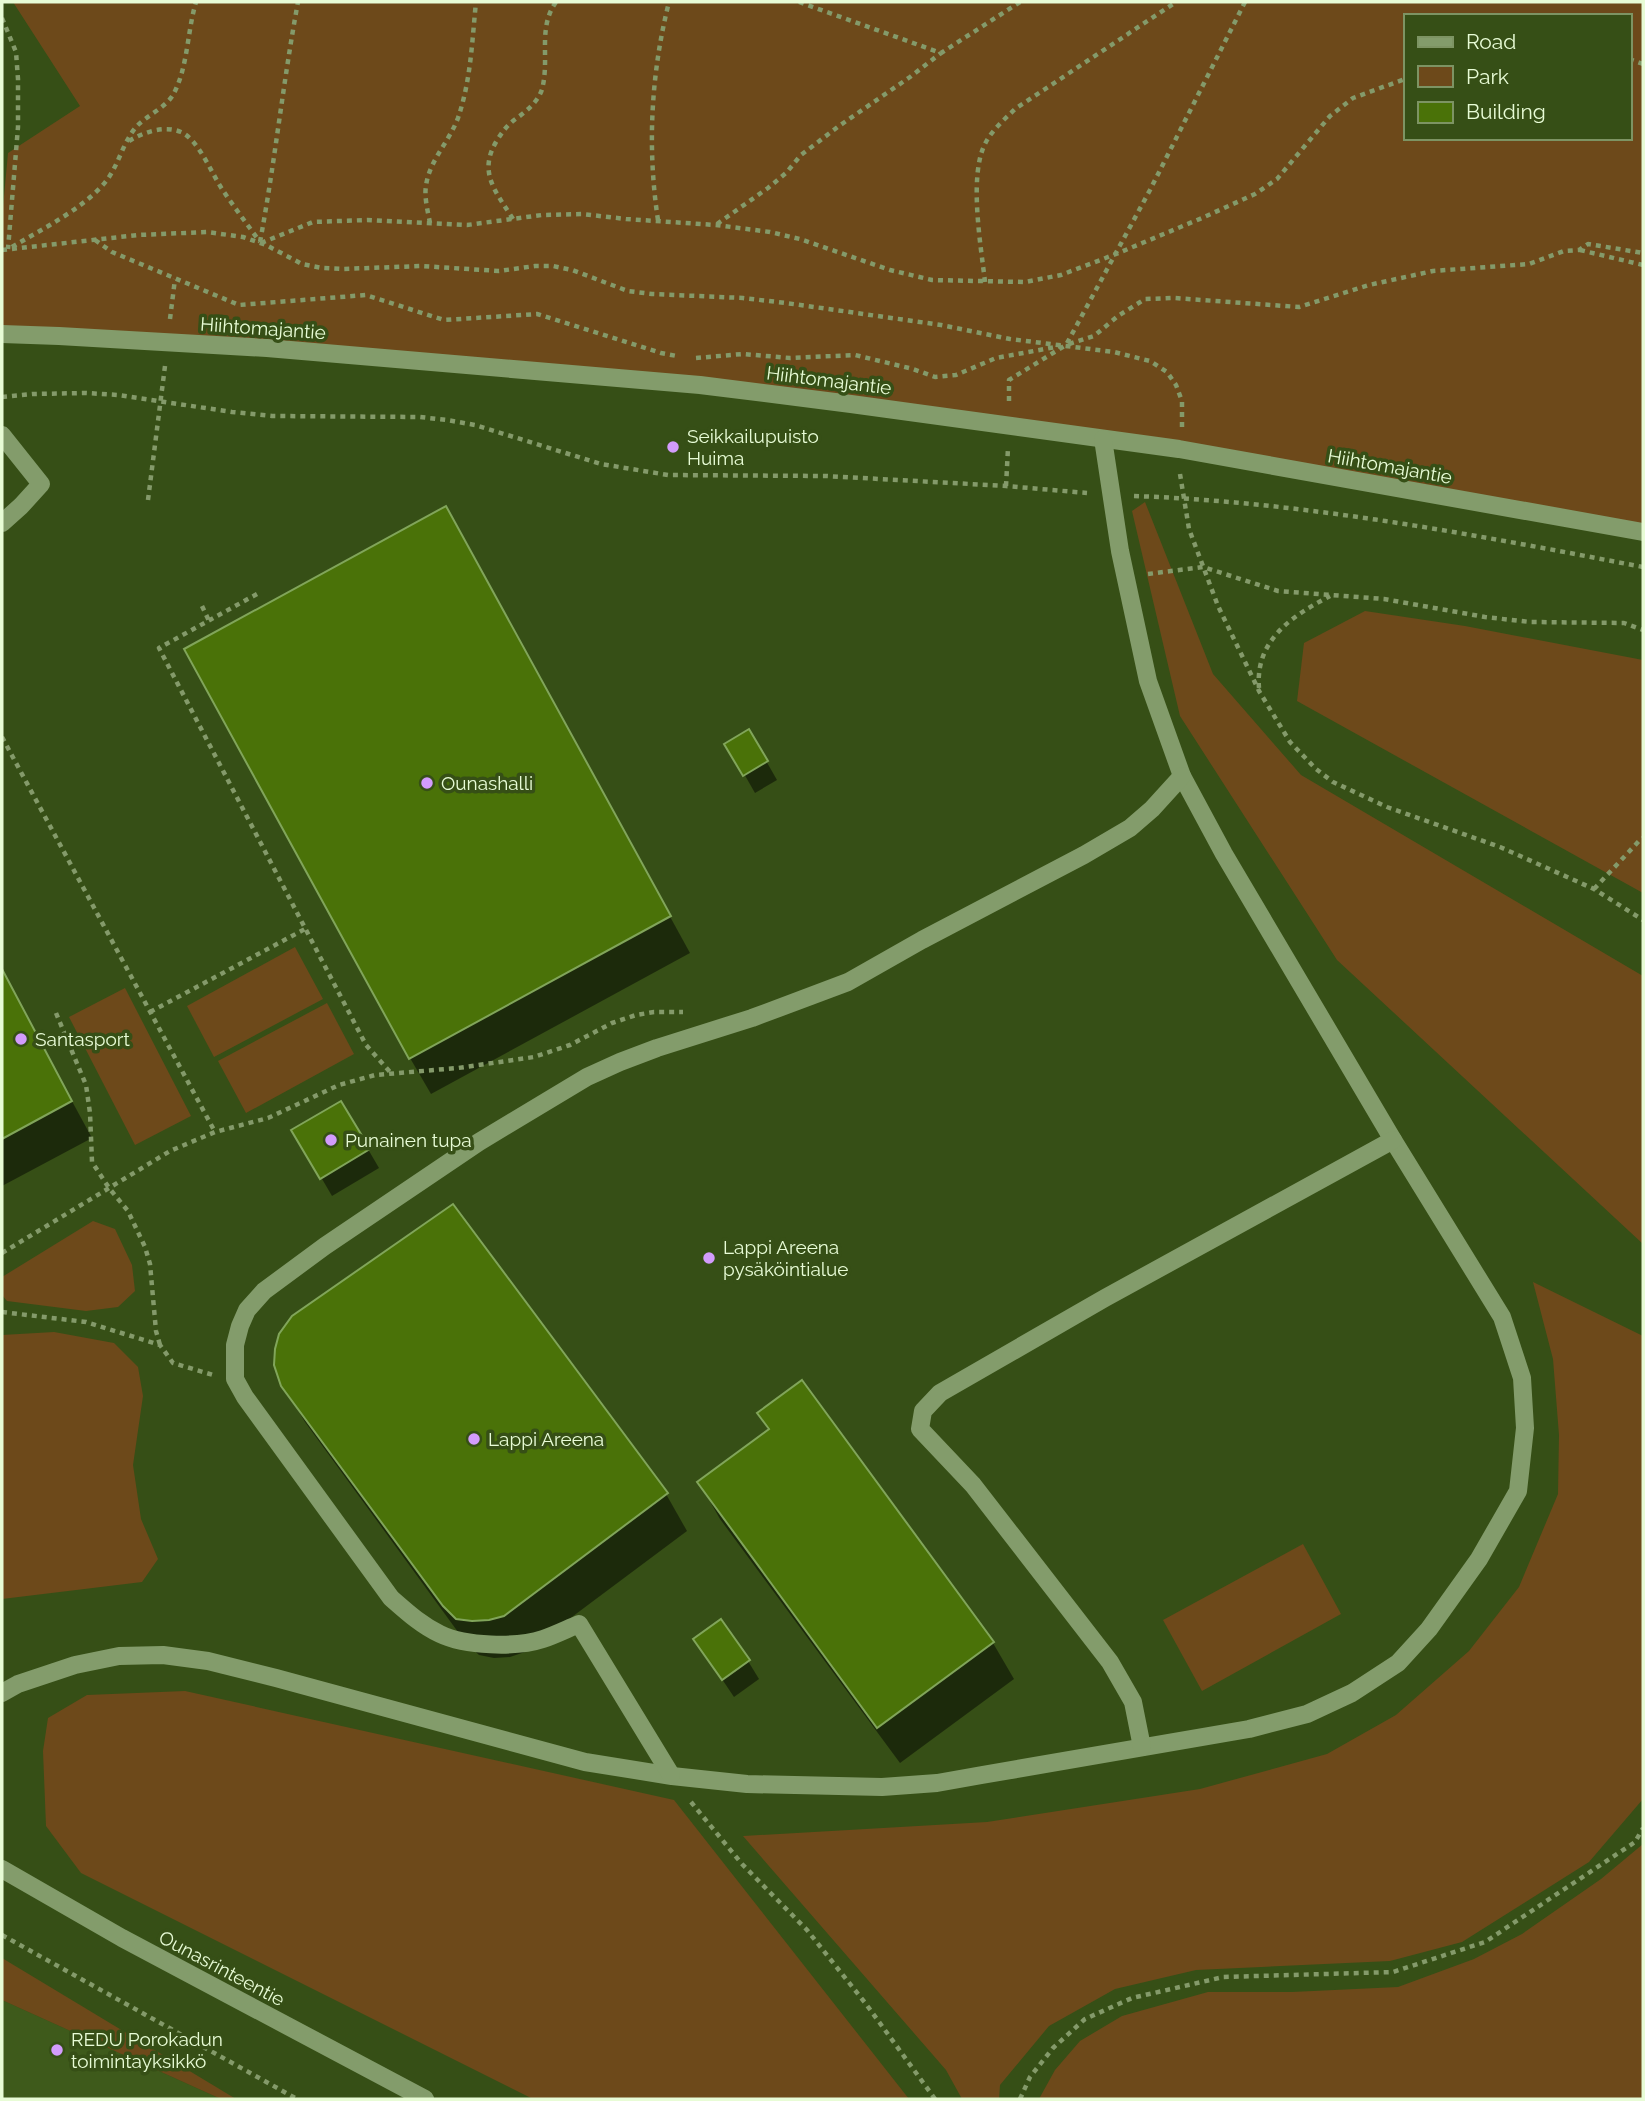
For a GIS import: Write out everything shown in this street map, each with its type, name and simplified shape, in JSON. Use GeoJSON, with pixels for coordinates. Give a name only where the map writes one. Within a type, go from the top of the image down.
{"type":"FeatureCollection","features":[{"type":"Feature","properties":{"kind":"street","name":"Hiihtomajantie"},"geometry":{"type":"LineString","coordinates":[[2,334],[267,348],[700,385],[1179,449],[1643,532]]}},
{"type":"Feature","properties":{"kind":"street"},"geometry":{"type":"LineString","coordinates":[[2,435],[41,484],[2,523]]}},
{"type":"Feature","properties":{"kind":"street"},"geometry":{"type":"LineString","coordinates":[[2,1693],[18,1684],[75,1665],[119,1656],[163,1655],[208,1661],[276,1678],[585,1762],[672,1776],[747,1784],[882,1787],[937,1783],[1249,1729],[1307,1714],[1352,1693],[1398,1663],[1429,1629],[1479,1559],[1518,1491],[1525,1428],[1522,1378],[1502,1317],[1393,1140],[1224,854],[1182,776],[1148,681],[1125,577],[1104,439]]}},
{"type":"Feature","properties":{"kind":"street"},"geometry":{"type":"LineString","coordinates":[[672,1776],[579,1624],[542,1640],[500,1645],[468,1641],[443,1635],[417,1620],[391,1598],[245,1397],[235,1379],[235,1345],[247,1310],[264,1291],[325,1246],[479,1142],[587,1077],[657,1048],[752,1018],[848,982],[1130,828],[1152,809],[1182,776]]}},
{"type":"Feature","properties":{"kind":"street"},"geometry":{"type":"LineString","coordinates":[[1142,1747],[1133,1702],[1110,1662],[973,1485],[920,1429],[923,1411],[940,1393],[1105,1298],[1393,1140]]}},
{"type":"Feature","properties":{"kind":"street","name":"Ounasrinteentie"},"geometry":{"type":"LineString","coordinates":[[2,1869],[122,1938],[425,2099]]}},
{"type":"Feature","properties":{"kind":"path"},"geometry":{"type":"LineString","coordinates":[[8,249],[72,210],[102,186],[118,163],[125,144],[137,126],[172,97],[180,76],[197,2]]}},
{"type":"Feature","properties":{"kind":"path"},"geometry":{"type":"LineString","coordinates":[[260,243],[298,2]]}},
{"type":"Feature","properties":{"kind":"path"},"geometry":{"type":"LineString","coordinates":[[430,223],[425,189],[429,172],[457,120],[472,54],[476,2]]}},
{"type":"Feature","properties":{"kind":"path"},"geometry":{"type":"LineString","coordinates":[[513,220],[492,185],[488,172],[489,153],[513,120],[531,108],[543,88],[545,26],[556,2]]}},
{"type":"Feature","properties":{"kind":"path"},"geometry":{"type":"LineString","coordinates":[[658,220],[652,181],[652,106],[669,2]]}},
{"type":"Feature","properties":{"kind":"path"},"geometry":{"type":"LineString","coordinates":[[799,2],[941,53]]}},
{"type":"Feature","properties":{"kind":"path"},"geometry":{"type":"LineString","coordinates":[[716,225],[768,188],[786,173],[801,155],[839,126],[941,53],[1020,2]]}},
{"type":"Feature","properties":{"kind":"path"},"geometry":{"type":"LineString","coordinates":[[985,282],[978,216],[979,168],[985,143],[997,126],[1015,109],[1176,2]]}},
{"type":"Feature","properties":{"kind":"path"},"geometry":{"type":"LineString","coordinates":[[1009,380],[1066,345],[1116,254],[1245,2]]}},
{"type":"Feature","properties":{"kind":"path"},"geometry":{"type":"LineString","coordinates":[[2,18],[16,52],[18,79],[18,127],[8,249]]}},
{"type":"Feature","properties":{"kind":"path"},"geometry":{"type":"LineString","coordinates":[[260,243],[313,222],[367,220],[467,225],[542,215],[582,214],[770,232],[800,239],[890,270],[932,280],[1025,282],[1061,275],[1116,254],[1255,194],[1277,178],[1330,116],[1353,97],[1404,79]]}},
{"type":"Feature","properties":{"kind":"path"},"geometry":{"type":"LineString","coordinates":[[125,144],[143,133],[158,130],[181,132],[191,139],[260,243]]}},
{"type":"Feature","properties":{"kind":"path"},"geometry":{"type":"LineString","coordinates":[[2,250],[207,232],[243,237],[302,264],[322,268],[421,266],[499,271],[553,266],[628,290],[652,294],[743,298],[940,325],[1010,339],[1114,352],[1150,361],[1167,372],[1182,401],[1179,449]]}},
{"type":"Feature","properties":{"kind":"path"},"geometry":{"type":"LineString","coordinates":[[95,240],[112,252],[239,305],[366,295],[444,320],[537,314],[680,357]]}},
{"type":"Feature","properties":{"kind":"path"},"geometry":{"type":"LineString","coordinates":[[1579,250],[1588,244],[1643,253]]}},
{"type":"Feature","properties":{"kind":"path"},"geometry":{"type":"LineString","coordinates":[[690,359],[743,354],[790,358],[855,355],[935,377],[956,375],[996,358],[1094,337],[1118,316],[1145,299],[1174,298],[1299,307],[1369,285],[1433,271],[1529,264],[1564,251],[1579,250],[1643,265]]}},
{"type":"Feature","properties":{"kind":"path"},"geometry":{"type":"LineString","coordinates":[[148,499],[175,279]]}},
{"type":"Feature","properties":{"kind":"path"},"geometry":{"type":"LineString","coordinates":[[2,397],[86,393],[272,416],[447,419],[601,464],[668,475],[826,476],[1183,498],[1283,507],[1536,547],[1643,567]]}},
{"type":"Feature","properties":{"kind":"path"},"geometry":{"type":"LineString","coordinates":[[1006,486],[1009,425]]}},
{"type":"Feature","properties":{"kind":"path"},"geometry":{"type":"LineString","coordinates":[[1183,498],[1189,529],[1218,606],[1259,691],[1290,742],[1316,769],[1333,782],[1387,807],[1500,847],[1594,889],[1643,920]]}},
{"type":"Feature","properties":{"kind":"path"},"geometry":{"type":"LineString","coordinates":[[1125,577],[1203,567],[1278,591],[1384,599],[1530,622],[1624,623],[1643,630]]}},
{"type":"Feature","properties":{"kind":"path"},"geometry":{"type":"LineString","coordinates":[[257,594],[159,648],[366,1045],[391,1073]]}},
{"type":"Feature","properties":{"kind":"path"},"geometry":{"type":"LineString","coordinates":[[1259,691],[1258,677],[1263,654],[1280,630],[1297,614],[1330,596]]}},
{"type":"Feature","properties":{"kind":"path"},"geometry":{"type":"LineString","coordinates":[[202,606],[209,621]]}},
{"type":"Feature","properties":{"kind":"path"},"geometry":{"type":"LineString","coordinates":[[2,737],[215,1132]]}},
{"type":"Feature","properties":{"kind":"path"},"geometry":{"type":"LineString","coordinates":[[1594,889],[1643,838]]}},
{"type":"Feature","properties":{"kind":"path"},"geometry":{"type":"LineString","coordinates":[[150,1012],[305,929]]}},
{"type":"Feature","properties":{"kind":"path"},"geometry":{"type":"LineString","coordinates":[[56,1013],[86,1085],[92,1162],[128,1211],[145,1247],[150,1264],[156,1331],[160,1345],[173,1363],[206,1374],[235,1379]]}},
{"type":"Feature","properties":{"kind":"path"},"geometry":{"type":"LineString","coordinates":[[2,1252],[170,1151],[215,1132],[289,1110],[320,1093],[357,1079],[534,1057],[570,1045],[636,1014],[694,1014]]}},
{"type":"Feature","properties":{"kind":"path"},"geometry":{"type":"LineString","coordinates":[[2,1312],[86,1322],[160,1345]]}},
{"type":"Feature","properties":{"kind":"path"},"geometry":{"type":"LineString","coordinates":[[672,1776],[742,1864],[807,1930],[880,2022],[935,2099]]}},
{"type":"Feature","properties":{"kind":"path"},"geometry":{"type":"LineString","coordinates":[[1020,2099],[1030,2077],[1053,2048],[1084,2019],[1132,1998],[1223,1977],[1393,1972],[1485,1942],[1635,1842],[1643,1828]]}},
{"type":"Feature","properties":{"kind":"path"},"geometry":{"type":"LineString","coordinates":[[2,1935],[297,2099]]}},
{"type":"Feature","properties":{"kind":"shaded area","name":"REDU Porokadun toimintayksikkö"},"geometry":{"type":"Polygon","coordinates":[[[2,2000],[221,2099],[2,2099],[2,2000]]]}},
{"type":"Feature","properties":{"kind":"green space"},"geometry":{"type":"Polygon","coordinates":[[[13,2],[1643,2],[1643,532],[1179,449],[700,383],[2,334],[2,218],[8,153],[80,106],[13,2]]]}},
{"type":"Feature","properties":{"kind":"green space"},"geometry":{"type":"Polygon","coordinates":[[[1145,502],[1213,674],[1301,775],[1643,976],[1643,1244],[1337,960],[1180,716],[1132,511],[1145,502]]]}},
{"type":"Feature","properties":{"kind":"green space"},"geometry":{"type":"Polygon","coordinates":[[[1365,611],[1465,626],[1643,660],[1643,893],[1297,701],[1304,643],[1365,611]]]}},
{"type":"Feature","properties":{"kind":"green space"},"geometry":{"type":"Polygon","coordinates":[[[295,947],[323,999],[214,1057],[187,1006],[295,947]]]}},
{"type":"Feature","properties":{"kind":"green space"},"geometry":{"type":"Polygon","coordinates":[[[125,988],[191,1116],[135,1145],[69,1017],[125,988]]]}},
{"type":"Feature","properties":{"kind":"green space"},"geometry":{"type":"Polygon","coordinates":[[[327,1003],[354,1054],[246,1113],[218,1061],[327,1003]]]}},
{"type":"Feature","properties":{"kind":"green space"},"geometry":{"type":"Polygon","coordinates":[[[93,1221],[115,1229],[132,1265],[135,1291],[118,1307],[86,1311],[7,1301],[2,1295],[2,1277],[93,1221]]]}},
{"type":"Feature","properties":{"kind":"green space"},"geometry":{"type":"Polygon","coordinates":[[[1533,1282],[1643,1336],[1643,1799],[1589,1862],[1462,1942],[1390,1961],[1196,1970],[1115,1989],[1049,2026],[1000,2085],[999,2099],[962,2099],[946,2070],[743,1836],[987,1822],[1200,1789],[1327,1754],[1396,1715],[1469,1651],[1519,1587],[1558,1494],[1559,1435],[1553,1359],[1533,1282]]]}},
{"type":"Feature","properties":{"kind":"green space"},"geometry":{"type":"Polygon","coordinates":[[[54,1332],[114,1343],[138,1367],[143,1396],[133,1465],[141,1519],[158,1559],[142,1582],[2,1599],[2,1335],[54,1332]]]}},
{"type":"Feature","properties":{"kind":"green space"},"geometry":{"type":"Polygon","coordinates":[[[1303,1544],[1341,1614],[1202,1691],[1163,1620],[1303,1544]]]}},
{"type":"Feature","properties":{"kind":"green space"},"geometry":{"type":"Polygon","coordinates":[[[185,1691],[674,1800],[909,2099],[533,2099],[81,1873],[46,1826],[43,1751],[48,1718],[87,1695],[185,1691]]]}},
{"type":"Feature","properties":{"kind":"green space"},"geometry":{"type":"Polygon","coordinates":[[[1643,1844],[1643,2099],[1039,2099],[1055,2070],[1080,2041],[1122,2016],[1208,1992],[1292,1992],[1398,1987],[1474,1959],[1522,1934],[1601,1879],[1643,1844]]]}},
{"type":"Feature","properties":{"kind":"green space"},"geometry":{"type":"Polygon","coordinates":[[[2,1958],[236,2099],[221,2099],[2,2000],[2,1958]]]}},
{"type":"Feature","properties":{"kind":"building","name":"Ounashalli"},"geometry":{"type":"Polygon","coordinates":[[[446,506],[671,916],[409,1059],[184,649],[446,506]]]}},
{"type":"Feature","properties":{"kind":"building"},"geometry":{"type":"Polygon","coordinates":[[[749,729],[768,761],[743,776],[724,744],[749,729]]]}},
{"type":"Feature","properties":{"kind":"building","name":"Santasport"},"geometry":{"type":"Polygon","coordinates":[[[2,969],[72,1101],[2,1139],[2,969]]]}},
{"type":"Feature","properties":{"kind":"building","name":"Punainen tupa"},"geometry":{"type":"Polygon","coordinates":[[[341,1101],[370,1149],[320,1179],[291,1130],[341,1101]]]}},
{"type":"Feature","properties":{"kind":"building","name":"Lappi Areena"},"geometry":{"type":"Polygon","coordinates":[[[453,1204],[668,1493],[504,1616],[489,1620],[456,1619],[443,1606],[281,1386],[274,1365],[279,1334],[292,1316],[453,1204]]]}},
{"type":"Feature","properties":{"kind":"building"},"geometry":{"type":"Polygon","coordinates":[[[802,1380],[994,1642],[877,1728],[697,1482],[769,1429],[757,1413],[802,1380]]]}},
{"type":"Feature","properties":{"kind":"building"},"geometry":{"type":"Polygon","coordinates":[[[721,1619],[750,1660],[722,1680],[693,1639],[721,1619]]]}},
{"type":"Feature","properties":{"kind":"place","name":"Seikkailupuisto Huima"},"geometry":{"type":"Point","coordinates":[673,447]}},
{"type":"Feature","properties":{"kind":"place","name":"Ounashalli"},"geometry":{"type":"Point","coordinates":[427,783]}},
{"type":"Feature","properties":{"kind":"place","name":"Santasport"},"geometry":{"type":"Point","coordinates":[21,1039]}},
{"type":"Feature","properties":{"kind":"place","name":"Punainen tupa"},"geometry":{"type":"Point","coordinates":[331,1140]}},
{"type":"Feature","properties":{"kind":"place","name":"Lappi Areena pysäköintialue"},"geometry":{"type":"Point","coordinates":[709,1258]}},
{"type":"Feature","properties":{"kind":"place","name":"Lappi Areena"},"geometry":{"type":"Point","coordinates":[474,1439]}},
{"type":"Feature","properties":{"kind":"place","name":"REDU Porokadun toimintayksikkö"},"geometry":{"type":"Point","coordinates":[57,2050]}}]}
